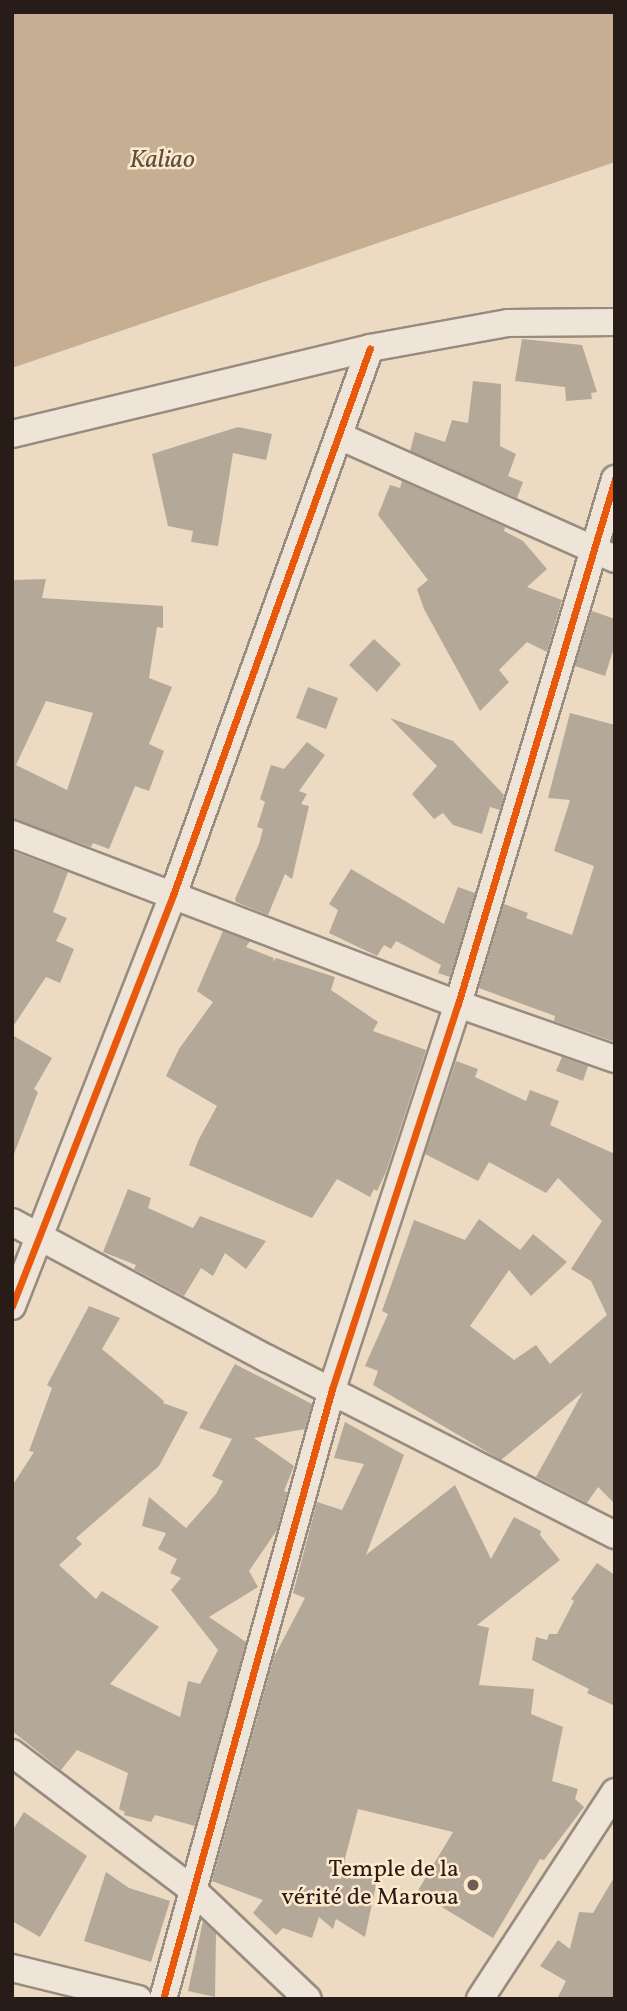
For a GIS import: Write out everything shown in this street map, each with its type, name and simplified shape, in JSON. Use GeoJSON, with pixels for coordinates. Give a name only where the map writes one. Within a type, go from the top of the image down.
{"type":"FeatureCollection","features":[{"type":"Feature","properties":{"kind":"street"},"geometry":{"type":"LineString","coordinates":[[12,434],[370,348],[508,323],[615,322]]}},
{"type":"Feature","properties":{"kind":"street"},"geometry":{"type":"LineString","coordinates":[[12,1306],[173,895],[370,348]]}},
{"type":"Feature","properties":{"kind":"street"},"geometry":{"type":"LineString","coordinates":[[339,436],[605,554]]}},
{"type":"Feature","properties":{"kind":"street"},"geometry":{"type":"LineString","coordinates":[[163,1999],[332,1389],[605,554],[615,479]]}},
{"type":"Feature","properties":{"kind":"street"},"geometry":{"type":"LineString","coordinates":[[12,834],[458,1004],[615,1059]]}},
{"type":"Feature","properties":{"kind":"street"},"geometry":{"type":"LineString","coordinates":[[12,1222],[268,1359],[332,1389],[615,1535]]}},
{"type":"Feature","properties":{"kind":"street"},"geometry":{"type":"LineString","coordinates":[[12,1753],[193,1890],[308,1999]]}},
{"type":"Feature","properties":{"kind":"street"},"geometry":{"type":"LineString","coordinates":[[480,1999],[615,1792]]}},
{"type":"Feature","properties":{"kind":"street"},"geometry":{"type":"LineString","coordinates":[[12,1968],[138,1999]]}},
{"type":"Feature","properties":{"kind":"water","name":"Kaliao"},"geometry":{"type":"Polygon","coordinates":[[[12,12],[615,12],[615,162],[12,368],[12,12]]]}},
{"type":"Feature","properties":{"kind":"building"},"geometry":{"type":"Polygon","coordinates":[[[522,339],[582,345],[597,392],[591,393],[592,399],[566,401],[565,387],[515,381],[522,339]]]}},
{"type":"Feature","properties":{"kind":"building"},"geometry":{"type":"Polygon","coordinates":[[[473,381],[501,384],[500,446],[516,454],[508,476],[523,482],[517,498],[410,451],[415,432],[445,442],[452,420],[468,423],[473,381]]]}},
{"type":"Feature","properties":{"kind":"building"},"geometry":{"type":"Polygon","coordinates":[[[238,427],[272,434],[266,460],[233,453],[218,546],[191,542],[193,531],[168,526],[152,454],[238,427]]]}},
{"type":"Feature","properties":{"kind":"building"},"geometry":{"type":"Polygon","coordinates":[[[402,481],[505,527],[504,531],[523,541],[547,569],[527,587],[562,600],[547,652],[527,642],[499,670],[509,682],[480,711],[424,609],[417,589],[428,580],[378,515],[390,485],[400,488],[402,481]]]}},
{"type":"Feature","properties":{"kind":"building"},"geometry":{"type":"Polygon","coordinates":[[[46,579],[42,598],[163,606],[163,628],[157,627],[149,678],[172,687],[149,744],[164,751],[149,791],[135,786],[109,849],[93,843],[91,847],[12,819],[12,580],[46,579]],[[46,701],[16,765],[67,790],[93,713],[46,701]]]}},
{"type":"Feature","properties":{"kind":"building"},"geometry":{"type":"Polygon","coordinates":[[[592,611],[615,619],[615,644],[605,676],[575,666],[592,611]]]}},
{"type":"Feature","properties":{"kind":"building"},"geometry":{"type":"Polygon","coordinates":[[[374,639],[401,664],[377,692],[349,665],[374,639]]]}},
{"type":"Feature","properties":{"kind":"building"},"geometry":{"type":"Polygon","coordinates":[[[308,687],[338,698],[326,729],[296,718],[308,687]]]}},
{"type":"Feature","properties":{"kind":"building"},"geometry":{"type":"Polygon","coordinates":[[[570,713],[615,725],[615,1042],[554,1021],[555,1016],[479,988],[504,904],[528,913],[526,918],[572,935],[594,866],[554,851],[570,800],[548,798],[570,713]]]}},
{"type":"Feature","properties":{"kind":"building"},"geometry":{"type":"Polygon","coordinates":[[[390,718],[453,741],[504,795],[500,810],[490,807],[482,834],[453,825],[443,813],[434,819],[412,794],[437,766],[390,718]]]}},
{"type":"Feature","properties":{"kind":"building"},"geometry":{"type":"Polygon","coordinates":[[[307,742],[325,755],[299,791],[307,794],[301,804],[309,806],[292,879],[285,874],[268,915],[236,902],[235,899],[259,844],[263,829],[257,827],[265,802],[260,799],[271,765],[284,769],[307,742]]]}},
{"type":"Feature","properties":{"kind":"building"},"geometry":{"type":"Polygon","coordinates":[[[12,851],[68,872],[53,912],[67,918],[56,941],[74,949],[60,983],[46,977],[12,1028],[12,851]]]}},
{"type":"Feature","properties":{"kind":"building"},"geometry":{"type":"Polygon","coordinates":[[[351,869],[444,924],[458,887],[475,893],[450,977],[438,973],[441,965],[396,941],[391,949],[384,945],[377,956],[329,933],[338,910],[329,904],[351,869]]]}},
{"type":"Feature","properties":{"kind":"building"},"geometry":{"type":"Polygon","coordinates":[[[223,931],[250,941],[246,947],[274,958],[273,962],[276,958],[335,977],[331,990],[378,1022],[373,1031],[426,1050],[386,1172],[377,1191],[374,1189],[370,1197],[337,1179],[312,1218],[189,1165],[198,1141],[217,1106],[166,1076],[179,1049],[213,1002],[197,991],[223,931]]]}},
{"type":"Feature","properties":{"kind":"building"},"geometry":{"type":"Polygon","coordinates":[[[12,1035],[52,1058],[34,1089],[38,1092],[14,1154],[12,1035]]]}},
{"type":"Feature","properties":{"kind":"building"},"geometry":{"type":"Polygon","coordinates":[[[562,1057],[588,1066],[583,1081],[556,1071],[562,1057]]]}},
{"type":"Feature","properties":{"kind":"building"},"geometry":{"type":"Polygon","coordinates":[[[456,1061],[478,1069],[475,1077],[526,1101],[530,1090],[559,1101],[550,1125],[615,1154],[615,1504],[598,1487],[587,1503],[536,1477],[583,1392],[501,1460],[373,1385],[378,1371],[365,1366],[388,1314],[382,1311],[414,1220],[465,1240],[479,1219],[520,1250],[533,1234],[567,1262],[531,1296],[509,1270],[470,1326],[514,1360],[536,1345],[550,1364],[607,1315],[591,1281],[571,1269],[602,1221],[558,1178],[546,1193],[489,1162],[478,1181],[425,1154],[456,1061]]]}},
{"type":"Feature","properties":{"kind":"building"},"geometry":{"type":"Polygon","coordinates":[[[128,1189],[151,1198],[148,1208],[193,1228],[200,1216],[266,1241],[246,1269],[225,1253],[213,1276],[201,1268],[184,1296],[134,1269],[136,1265],[103,1252],[128,1189]]]}},
{"type":"Feature","properties":{"kind":"building"},"geometry":{"type":"Polygon","coordinates":[[[89,1306],[120,1318],[102,1349],[164,1401],[163,1403],[188,1412],[159,1466],[76,1538],[82,1544],[59,1565],[96,1599],[102,1591],[159,1627],[110,1684],[180,1717],[188,1681],[200,1684],[218,1650],[171,1590],[181,1578],[170,1573],[177,1559],[158,1549],[166,1533],[142,1526],[149,1497],[186,1528],[216,1494],[223,1481],[212,1476],[232,1439],[199,1428],[235,1364],[312,1404],[305,1429],[254,1438],[294,1466],[284,1491],[287,1492],[277,1530],[249,1571],[258,1587],[209,1617],[246,1642],[195,1826],[155,1815],[151,1822],[124,1815],[125,1812],[119,1809],[128,1773],[77,1750],[61,1770],[12,1731],[12,1486],[34,1452],[29,1451],[52,1388],[47,1385],[89,1306]]]}},
{"type":"Feature","properties":{"kind":"building"},"geometry":{"type":"Polygon","coordinates":[[[345,1422],[404,1455],[366,1555],[455,1485],[491,1559],[514,1517],[541,1531],[540,1535],[560,1560],[477,1625],[489,1628],[479,1685],[534,1689],[531,1714],[563,1727],[552,1781],[578,1789],[575,1799],[584,1807],[544,1860],[540,1859],[493,1938],[417,1892],[453,1832],[358,1809],[344,1862],[378,1875],[365,1937],[336,1919],[333,1929],[319,1917],[312,1938],[283,1928],[276,1935],[253,1913],[263,1900],[212,1881],[274,1657],[305,1598],[293,1593],[317,1502],[342,1510],[364,1464],[334,1458],[345,1422]]]}},
{"type":"Feature","properties":{"kind":"building"},"geometry":{"type":"Polygon","coordinates":[[[597,1563],[615,1575],[615,1706],[587,1693],[589,1689],[532,1660],[536,1637],[547,1640],[549,1634],[557,1634],[574,1601],[571,1599],[597,1563]]]}},
{"type":"Feature","properties":{"kind":"building"},"geometry":{"type":"Polygon","coordinates":[[[24,1812],[87,1856],[40,1937],[12,1921],[12,1831],[24,1812]]]}},
{"type":"Feature","properties":{"kind":"building"},"geometry":{"type":"Polygon","coordinates":[[[106,1872],[129,1888],[170,1901],[151,1962],[84,1941],[106,1872]]]}},
{"type":"Feature","properties":{"kind":"building"},"geometry":{"type":"Polygon","coordinates":[[[615,1876],[615,1999],[557,1999],[566,1981],[540,1966],[558,1940],[570,1949],[579,1912],[593,1913],[615,1876]]]}},
{"type":"Feature","properties":{"kind":"building"},"geometry":{"type":"Polygon","coordinates":[[[203,1921],[216,1933],[215,1997],[188,1991],[203,1921]]]}},
{"type":"Feature","properties":{"kind":"cycle path"},"geometry":{"type":"LineString","coordinates":[[12,1306],[173,895],[370,348]]}},
{"type":"Feature","properties":{"kind":"cycle path"},"geometry":{"type":"LineString","coordinates":[[163,1999],[332,1389],[458,1004],[615,479]]}},
{"type":"Feature","properties":{"kind":"place","name":"Temple de la vérité de Maroua"},"geometry":{"type":"Point","coordinates":[473,1885]}}]}
